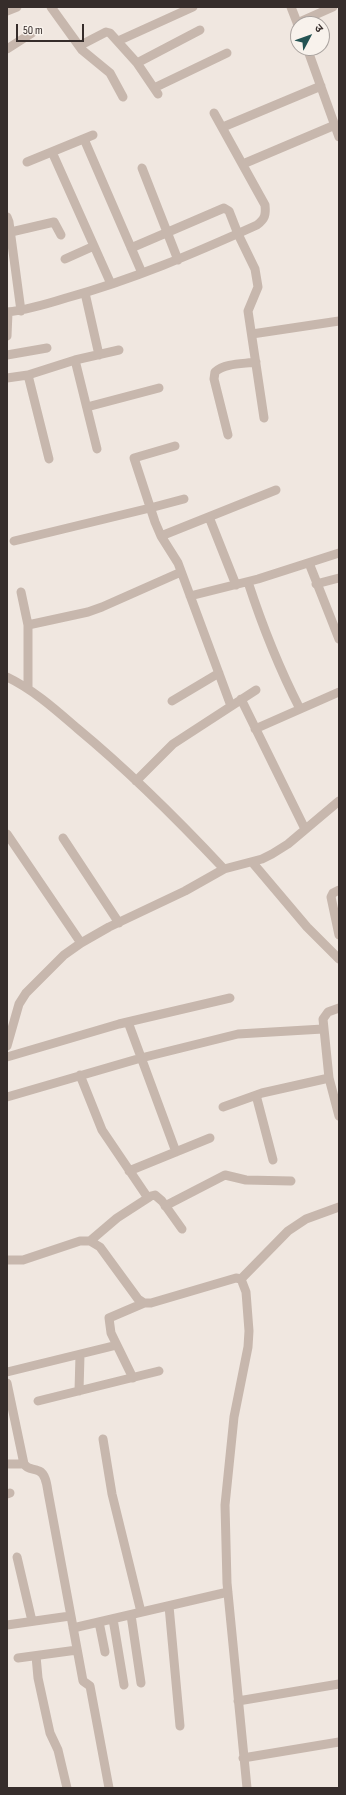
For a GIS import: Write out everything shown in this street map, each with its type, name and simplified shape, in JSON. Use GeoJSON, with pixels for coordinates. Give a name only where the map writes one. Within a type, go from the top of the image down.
{"type":"FeatureCollection","features":[{"type":"Feature","properties":{"kind":"street"},"geometry":{"type":"LineString","coordinates":[[7,11],[17,7]]}},
{"type":"Feature","properties":{"kind":"street"},"geometry":{"type":"LineString","coordinates":[[51,7],[79,46],[107,70],[123,97]]}},
{"type":"Feature","properties":{"kind":"street"},"geometry":{"type":"LineString","coordinates":[[118,41],[193,7]]}},
{"type":"Feature","properties":{"kind":"street"},"geometry":{"type":"LineString","coordinates":[[314,16],[333,7]]}},
{"type":"Feature","properties":{"kind":"street"},"geometry":{"type":"LineString","coordinates":[[137,63],[200,30]]}},
{"type":"Feature","properties":{"kind":"street"},"geometry":{"type":"LineString","coordinates":[[79,46],[108,32],[137,63],[156,91],[228,53]]}},
{"type":"Feature","properties":{"kind":"street"},"geometry":{"type":"LineString","coordinates":[[7,49],[32,33]]}},
{"type":"Feature","properties":{"kind":"street"},"geometry":{"type":"LineString","coordinates":[[310,56],[339,137]]}},
{"type":"Feature","properties":{"kind":"street"},"geometry":{"type":"LineString","coordinates":[[223,127],[321,86]]}},
{"type":"Feature","properties":{"kind":"street"},"geometry":{"type":"LineString","coordinates":[[7,336],[7,312],[21,311],[85,293],[142,273],[178,260],[258,225],[263,221],[266,215],[265,205],[244,164],[214,113]]}},
{"type":"Feature","properties":{"kind":"street"},"geometry":{"type":"LineString","coordinates":[[244,164],[335,126]]}},
{"type":"Feature","properties":{"kind":"street"},"geometry":{"type":"LineString","coordinates":[[27,162],[93,135]]}},
{"type":"Feature","properties":{"kind":"street"},"geometry":{"type":"LineString","coordinates":[[84,139],[142,273]]}},
{"type":"Feature","properties":{"kind":"street"},"geometry":{"type":"LineString","coordinates":[[52,152],[111,284]]}},
{"type":"Feature","properties":{"kind":"street"},"geometry":{"type":"LineString","coordinates":[[142,168],[178,260]]}},
{"type":"Feature","properties":{"kind":"street"},"geometry":{"type":"LineString","coordinates":[[131,248],[224,208],[229,211],[238,234],[251,258],[258,280],[257,294],[248,311],[264,418]]}},
{"type":"Feature","properties":{"kind":"street"},"geometry":{"type":"LineString","coordinates":[[7,217],[11,232],[21,311]]}},
{"type":"Feature","properties":{"kind":"street"},"geometry":{"type":"LineString","coordinates":[[11,232],[54,222],[61,235]]}},
{"type":"Feature","properties":{"kind":"street"},"geometry":{"type":"LineString","coordinates":[[65,259],[94,246]]}},
{"type":"Feature","properties":{"kind":"street"},"geometry":{"type":"LineString","coordinates":[[85,293],[99,355]]}},
{"type":"Feature","properties":{"kind":"street"},"geometry":{"type":"LineString","coordinates":[[252,334],[339,321]]}},
{"type":"Feature","properties":{"kind":"street"},"geometry":{"type":"LineString","coordinates":[[7,355],[47,348]]}},
{"type":"Feature","properties":{"kind":"street"},"geometry":{"type":"LineString","coordinates":[[7,378],[28,375],[75,360],[119,350]]}},
{"type":"Feature","properties":{"kind":"street"},"geometry":{"type":"LineString","coordinates":[[75,360],[97,449]]}},
{"type":"Feature","properties":{"kind":"street"},"geometry":{"type":"LineString","coordinates":[[228,435],[214,379],[215,372],[226,367],[256,362]]}},
{"type":"Feature","properties":{"kind":"street"},"geometry":{"type":"LineString","coordinates":[[28,375],[49,459]]}},
{"type":"Feature","properties":{"kind":"street"},"geometry":{"type":"LineString","coordinates":[[87,407],[159,388]]}},
{"type":"Feature","properties":{"kind":"street"},"geometry":{"type":"LineString","coordinates":[[175,446],[134,458],[150,508],[161,536],[175,558],[181,572],[231,706]]}},
{"type":"Feature","properties":{"kind":"street"},"geometry":{"type":"LineString","coordinates":[[161,536],[276,490]]}},
{"type":"Feature","properties":{"kind":"street"},"geometry":{"type":"LineString","coordinates":[[14,541],[184,499]]}},
{"type":"Feature","properties":{"kind":"street"},"geometry":{"type":"LineString","coordinates":[[209,517],[236,585]]}},
{"type":"Feature","properties":{"kind":"street"},"geometry":{"type":"LineString","coordinates":[[190,596],[248,582],[339,552]]}},
{"type":"Feature","properties":{"kind":"street"},"geometry":{"type":"LineString","coordinates":[[309,563],[316,584],[335,620],[339,639]]}},
{"type":"Feature","properties":{"kind":"street"},"geometry":{"type":"LineString","coordinates":[[28,625],[88,612],[181,572]]}},
{"type":"Feature","properties":{"kind":"street"},"geometry":{"type":"LineString","coordinates":[[316,584],[339,578]]}},
{"type":"Feature","properties":{"kind":"street"},"geometry":{"type":"LineString","coordinates":[[248,582],[262,625],[276,660],[300,709]]}},
{"type":"Feature","properties":{"kind":"street"},"geometry":{"type":"LineString","coordinates":[[21,592],[28,625],[28,689]]}},
{"type":"Feature","properties":{"kind":"street"},"geometry":{"type":"LineString","coordinates":[[172,701],[219,673]]}},
{"type":"Feature","properties":{"kind":"street"},"geometry":{"type":"LineString","coordinates":[[7,677],[45,701],[94,742],[177,820],[224,869]]}},
{"type":"Feature","properties":{"kind":"street"},"geometry":{"type":"LineString","coordinates":[[136,781],[173,744],[256,690]]}},
{"type":"Feature","properties":{"kind":"street"},"geometry":{"type":"LineString","coordinates":[[255,729],[339,692]]}},
{"type":"Feature","properties":{"kind":"street"},"geometry":{"type":"LineString","coordinates":[[241,699],[305,829]]}},
{"type":"Feature","properties":{"kind":"street"},"geometry":{"type":"LineString","coordinates":[[7,1046],[19,1004],[26,994],[64,954],[119,922],[185,891],[224,869],[252,862],[272,854],[288,844],[339,801]]}},
{"type":"Feature","properties":{"kind":"street"},"geometry":{"type":"LineString","coordinates":[[7,834],[81,943]]}},
{"type":"Feature","properties":{"kind":"street"},"geometry":{"type":"LineString","coordinates":[[63,838],[119,922]]}},
{"type":"Feature","properties":{"kind":"street"},"geometry":{"type":"LineString","coordinates":[[252,862],[307,926],[339,959]]}},
{"type":"Feature","properties":{"kind":"street"},"geometry":{"type":"LineString","coordinates":[[339,890],[331,896],[339,935]]}},
{"type":"Feature","properties":{"kind":"street"},"geometry":{"type":"LineString","coordinates":[[7,1057],[128,1022],[230,998]]}},
{"type":"Feature","properties":{"kind":"street"},"geometry":{"type":"LineString","coordinates":[[339,1008],[324,1015],[323,1019],[329,1078],[339,1116]]}},
{"type":"Feature","properties":{"kind":"street"},"geometry":{"type":"LineString","coordinates":[[128,1022],[176,1152]]}},
{"type":"Feature","properties":{"kind":"street"},"geometry":{"type":"LineString","coordinates":[[7,1097],[141,1058],[238,1034],[323,1029]]}},
{"type":"Feature","properties":{"kind":"street"},"geometry":{"type":"LineString","coordinates":[[80,1075],[102,1130],[148,1198]]}},
{"type":"Feature","properties":{"kind":"street"},"geometry":{"type":"LineString","coordinates":[[223,1107],[256,1095],[329,1078]]}},
{"type":"Feature","properties":{"kind":"street"},"geometry":{"type":"LineString","coordinates":[[256,1095],[273,1160]]}},
{"type":"Feature","properties":{"kind":"street"},"geometry":{"type":"LineString","coordinates":[[130,1171],[210,1138]]}},
{"type":"Feature","properties":{"kind":"street"},"geometry":{"type":"LineString","coordinates":[[165,1206],[224,1175],[246,1180],[292,1181]]}},
{"type":"Feature","properties":{"kind":"street"},"geometry":{"type":"LineString","coordinates":[[90,1241],[117,1218],[155,1195],[182,1229]]}},
{"type":"Feature","properties":{"kind":"street"},"geometry":{"type":"LineString","coordinates":[[134,1378],[110,1333],[109,1318],[144,1303],[151,1303],[230,1279],[241,1279],[288,1231],[306,1219],[339,1207]]}},
{"type":"Feature","properties":{"kind":"street"},"geometry":{"type":"LineString","coordinates":[[7,1260],[23,1260],[80,1240],[90,1241],[100,1247],[138,1299],[144,1303]]}},
{"type":"Feature","properties":{"kind":"street"},"geometry":{"type":"LineString","coordinates":[[241,1279],[246,1292],[249,1336],[234,1417],[225,1505],[228,1592],[247,1788]]}},
{"type":"Feature","properties":{"kind":"street"},"geometry":{"type":"LineString","coordinates":[[7,1372],[117,1345]]}},
{"type":"Feature","properties":{"kind":"street"},"geometry":{"type":"LineString","coordinates":[[79,1391],[80,1355]]}},
{"type":"Feature","properties":{"kind":"street"},"geometry":{"type":"LineString","coordinates":[[38,1401],[159,1372]]}},
{"type":"Feature","properties":{"kind":"street"},"geometry":{"type":"LineString","coordinates":[[7,1383],[9,1405],[24,1464],[29,1469],[39,1470],[44,1478],[55,1528],[83,1682],[90,1686],[109,1788]]}},
{"type":"Feature","properties":{"kind":"street"},"geometry":{"type":"LineString","coordinates":[[103,1439],[112,1494],[141,1612]]}},
{"type":"Feature","properties":{"kind":"street"},"geometry":{"type":"LineString","coordinates":[[7,1464],[24,1464]]}},
{"type":"Feature","properties":{"kind":"street"},"geometry":{"type":"LineString","coordinates":[[17,1557],[32,1622]]}},
{"type":"Feature","properties":{"kind":"street"},"geometry":{"type":"LineString","coordinates":[[73,1628],[228,1592]]}},
{"type":"Feature","properties":{"kind":"street"},"geometry":{"type":"LineString","coordinates":[[169,1606],[180,1726]]}},
{"type":"Feature","properties":{"kind":"street"},"geometry":{"type":"LineString","coordinates":[[130,1615],[142,1684]]}},
{"type":"Feature","properties":{"kind":"street"},"geometry":{"type":"LineString","coordinates":[[7,1625],[70,1616]]}},
{"type":"Feature","properties":{"kind":"street"},"geometry":{"type":"LineString","coordinates":[[113,1619],[124,1685]]}},
{"type":"Feature","properties":{"kind":"street"},"geometry":{"type":"LineString","coordinates":[[99,1622],[105,1652]]}},
{"type":"Feature","properties":{"kind":"street"},"geometry":{"type":"LineString","coordinates":[[18,1658],[77,1650]]}},
{"type":"Feature","properties":{"kind":"street"},"geometry":{"type":"LineString","coordinates":[[36,1656],[38,1678],[50,1733],[58,1750],[67,1788]]}},
{"type":"Feature","properties":{"kind":"street"},"geometry":{"type":"LineString","coordinates":[[120,1659],[137,1656]]}},
{"type":"Feature","properties":{"kind":"street"},"geometry":{"type":"LineString","coordinates":[[238,1701],[339,1684]]}},
{"type":"Feature","properties":{"kind":"street"},"geometry":{"type":"LineString","coordinates":[[243,1758],[339,1742]]}}]}
